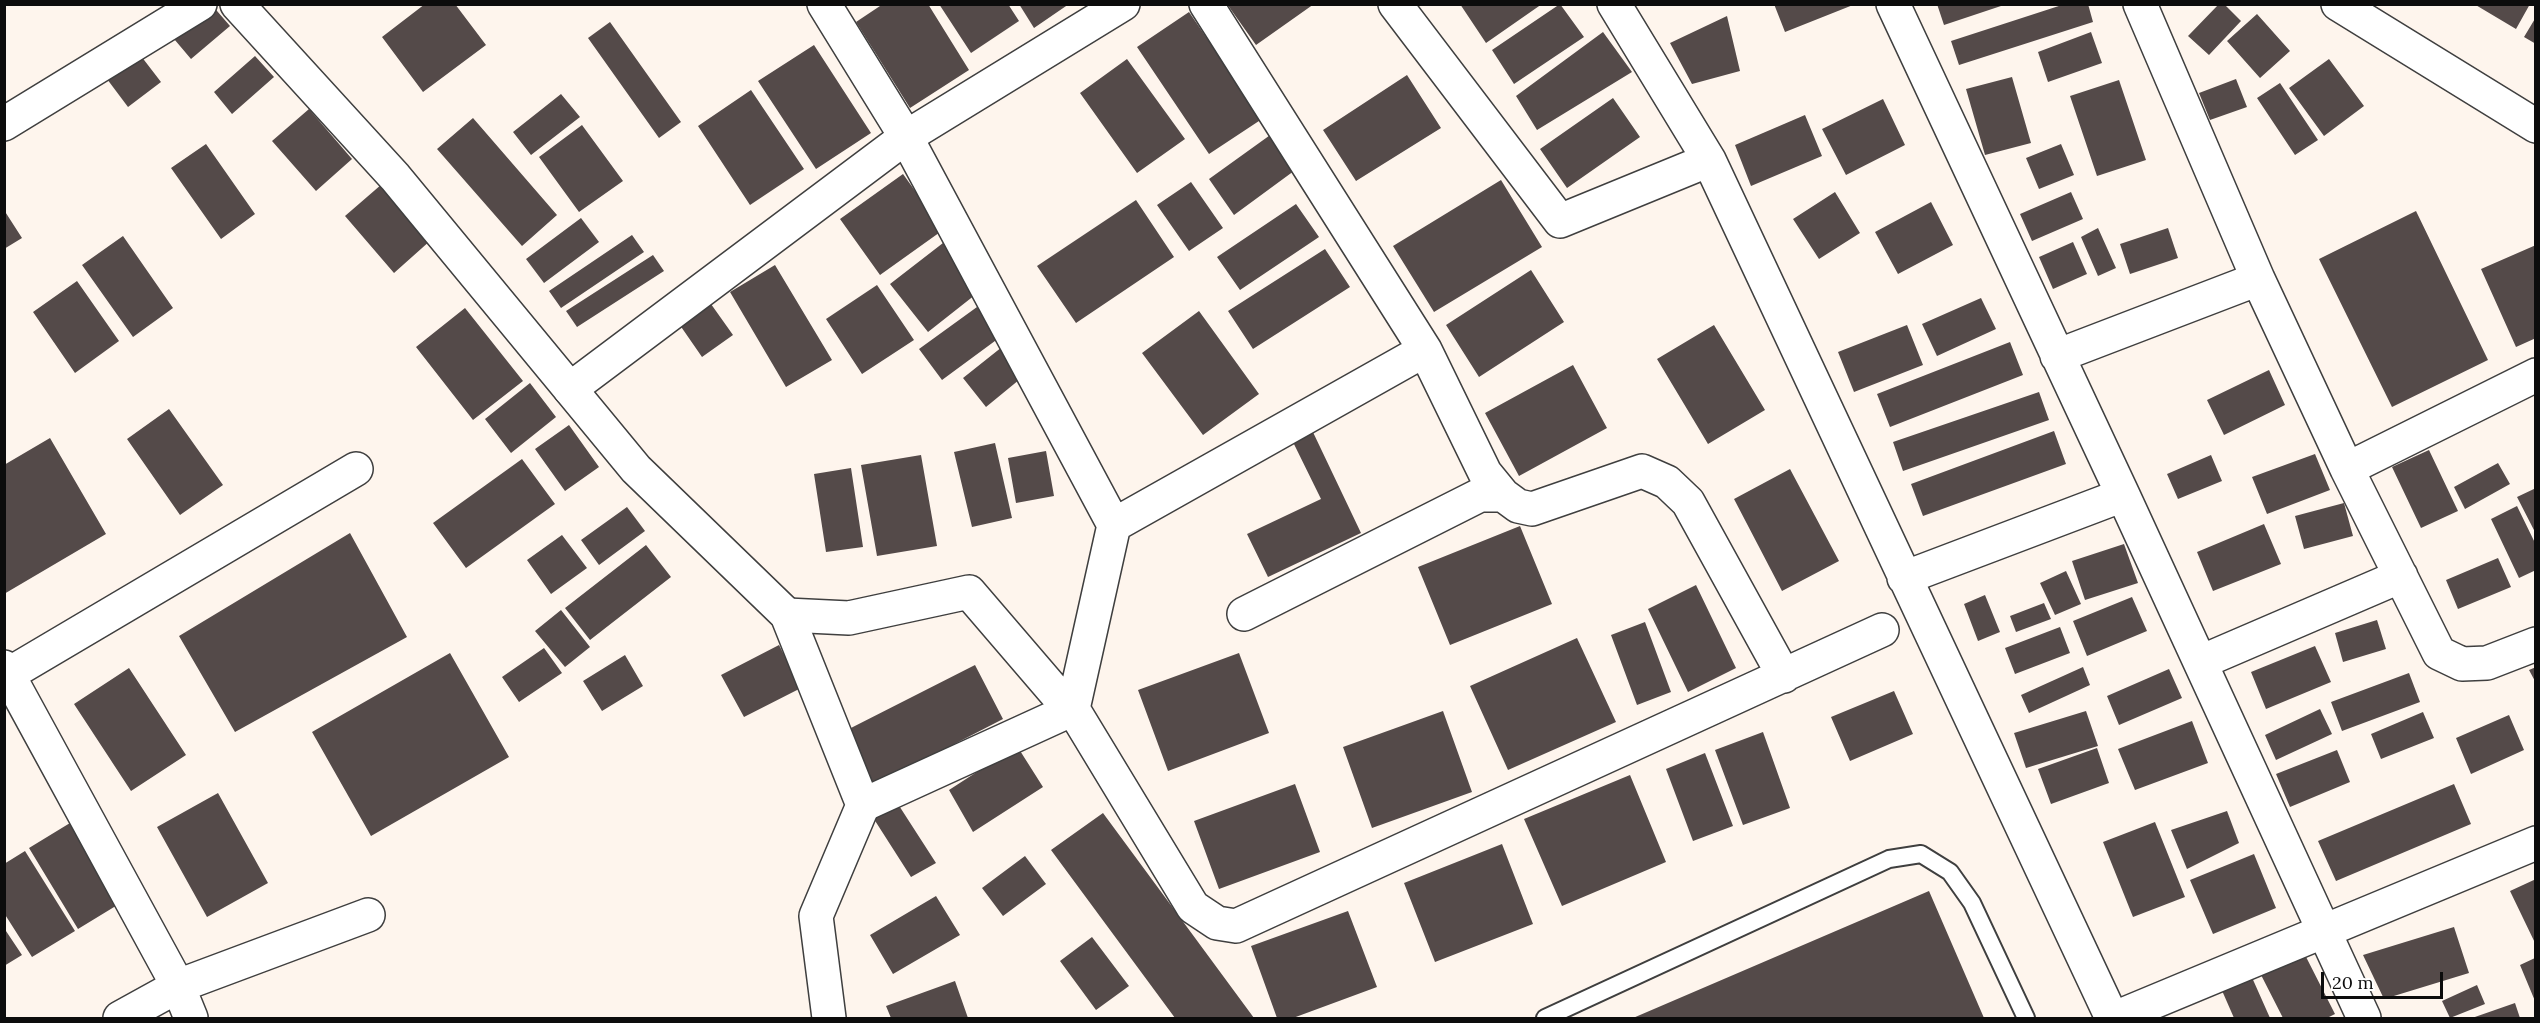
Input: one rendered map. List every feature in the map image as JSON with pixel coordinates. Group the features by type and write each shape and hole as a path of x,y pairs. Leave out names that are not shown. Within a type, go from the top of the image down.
{"street":[{"path":"4,124 200,4"},
{"path":"237,4 395,177 636,469 787,615 863,805"},
{"path":"824,4 906,137 1114,525 1073,709"},
{"path":"570,390 906,137 1123,4"},
{"path":"1206,4 1425,350 1485,473 1503,495 1518,506 1532,509 1642,471 1667,482 1688,502 1784,676"},
{"path":"1395,4 1560,222 1709,160"},
{"path":"1614,4 1709,160 2113,1018 2535,843"},
{"path":"1893,4 2364,1018"},
{"path":"2140,4 2258,279 2347,469 2439,653 2462,664 2487,663 2535,644"},
{"path":"2338,4 2535,126"},
{"path":"2057,356 2258,279"},
{"path":"1114,525 1425,350"},
{"path":"2347,469 2535,375"},
{"path":"191,1018 178,986 7,671 356,469"},
{"path":"1244,614 1480,495 1503,495"},
{"path":"1904,578 2123,495"},
{"path":"2200,662 2401,576"},
{"path":"787,615 849,618 969,592 1066,705 1073,709 1192,907 1217,923 1236,926 1882,630"},
{"path":"829,1018 816,916 863,805 1073,709"},
{"path":"120,1018 178,986 368,915"}],"lane":[{"path":"1545,1018 1889,859 1921,854 1950,872 1972,903 2026,1018"}],"building":[{"path":"211,4 230,26 191,59 169,33"},
{"path":"425,4 455,4 486,45 423,92 382,37"},
{"path":"883,4 928,4 969,70 910,108 856,22"},
{"path":"939,4 1008,4 1019,21 971,53"},
{"path":"1019,4 1069,4 1034,28"},
{"path":"1227,4 1314,4 1256,45"},
{"path":"1460,4 1542,4 1486,43"},
{"path":"1560,4 1584,37 1514,84 1492,50"},
{"path":"1774,4 1853,4 1853,5 1785,32"},
{"path":"1937,4 2004,4 2004,5 1944,25"},
{"path":"2065,4 2088,4 2093,22 1959,65 1951,41"},
{"path":"2219,4 2224,4 2241,21 2209,55 2188,36"},
{"path":"2474,4 2530,4 2516,29"},
{"path":"1189,12 1262,119 1209,154 1137,47"},
{"path":"2257,14 2290,51 2260,78 2227,41"},
{"path":"1727,16 1740,71 1692,84 1670,43"},
{"path":"2536,17 2536,44 2524,37"},
{"path":"610,22 681,122 659,138 588,38"},
{"path":"1603,32 1632,72 1537,130 1516,96"},
{"path":"2091,32 2102,63 2048,82 2038,52"},
{"path":"131,43 161,82 128,107 98,67"},
{"path":"814,45 871,133 816,169 758,81"},
{"path":"255,56 274,77 232,114 214,92"},
{"path":"1127,59 1185,139 1137,173 1080,93"},
{"path":"2329,59 2364,106 2324,136 2289,88"},
{"path":"1407,75 1441,128 1356,181 1323,130"},
{"path":"2012,77 2031,143 1985,155 1966,89"},
{"path":"2236,79 2247,107 2210,120 2199,93"},
{"path":"2119,80 2146,160 2097,176 2070,96"},
{"path":"2280,83 2318,140 2295,155 2257,98"},
{"path":"751,90 804,169 750,205 698,126"},
{"path":"561,94 580,117 531,155 513,132"},
{"path":"1613,98 1640,137 1567,188 1540,149"},
{"path":"1883,99 1905,145 1846,175 1822,129"},
{"path":"309,109 352,159 316,191 272,141"},
{"path":"1805,115 1822,156 1751,186 1735,145"},
{"path":"473,118 557,215 522,246 437,149"},
{"path":"582,125 623,181 579,212 539,157"},
{"path":"1273,133 1298,168 1234,215 1209,179"},
{"path":"206,144 255,214 221,239 171,168"},
{"path":"2061,144 2074,175 2039,189 2026,158"},
{"path":"903,174 943,230 880,275 840,219"},
{"path":"1501,180 1542,247 1434,312 1393,246"},
{"path":"1191,182 1223,228 1189,251 1157,205"},
{"path":"382,184 431,240 394,273 345,216"},
{"path":"1835,192 1860,233 1819,259 1793,219"},
{"path":"2071,192 2083,219 2032,241 2020,214"},
{"path":"1136,200 1174,257 1076,323 1037,266"},
{"path":"1931,202 1953,245 1898,274 1875,232"},
{"path":"1296,204 1319,237 1240,290 1217,257"},
{"path":"4,210 22,238 4,249"},
{"path":"2416,211 2488,360 2392,407 2319,259"},
{"path":"581,218 599,242 544,283 526,259"},
{"path":"2098,228 2116,268 2098,276 2081,237"},
{"path":"2168,228 2178,258 2130,274 2120,244"},
{"path":"632,235 644,252 561,308 549,291"},
{"path":"123,236 173,308 133,337 82,265"},
{"path":"2073,242 2087,274 2053,289 2039,257"},
{"path":"943,243 980,291 928,332 890,284"},
{"path":"2536,245 2536,338 2516,347 2481,269"},
{"path":"1325,249 1350,287 1253,349 1228,311"},
{"path":"653,255 664,271 577,327 566,311"},
{"path":"775,265 832,360 786,387 730,292"},
{"path":"1531,270 1564,322 1479,377 1446,325"},
{"path":"77,281 119,341 75,373 33,312"},
{"path":"877,285 914,340 862,374 826,319"},
{"path":"706,297 733,335 702,357 675,318"},
{"path":"1981,298 1996,329 1937,356 1922,324"},
{"path":"977,307 999,338 942,380 919,349"},
{"path":"465,308 523,381 473,420 416,347"},
{"path":"1199,311 1259,394 1203,435 1142,353"},
{"path":"1714,325 1765,410 1708,444 1657,359"},
{"path":"1907,325 1923,365 1854,392 1838,352"},
{"path":"2010,342 2023,375 1890,427 1877,394"},
{"path":"1002,347 1025,375 986,407 963,378"},
{"path":"1573,365 1607,428 1519,476 1485,413"},
{"path":"2269,370 2285,405 2224,435 2207,400"},
{"path":"530,383 556,417 511,453 485,419"},
{"path":"2039,392 2049,420 1903,471 1893,442"},
{"path":"169,409 223,485 180,515 127,439"},
{"path":"569,425 599,467 565,491 535,449"},
{"path":"1311,428 1361,533 1268,577 1247,534 1321,499 1291,438"},
{"path":"2054,431 2066,464 1923,516 1911,484"},
{"path":"50,438 106,534 4,594 4,465"},
{"path":"995,443 1012,518 972,527 954,452"},
{"path":"2429,450 2458,511 2421,528 2392,467"},
{"path":"1046,451 1054,496 1016,503 1008,458"},
{"path":"2315,454 2330,490 2267,514 2252,477"},
{"path":"921,455 937,546 877,556 861,465"},
{"path":"2211,455 2222,481 2178,499 2167,474"},
{"path":"522,459 555,504 466,568 433,523"},
{"path":"2498,463 2510,484 2465,509 2454,487"},
{"path":"851,468 863,547 826,552 814,474"},
{"path":"1790,469 1839,561 1782,591 1734,499"},
{"path":"2536,488 2536,534 2517,497"},
{"path":"2344,503 2353,536 2304,549 2295,516"},
{"path":"2517,506 2536,545 2536,570 2519,578 2491,519"},
{"path":"627,507 645,531 599,565 581,540"},
{"path":"2264,524 2281,564 2213,591 2197,552"},
{"path":"1520,526 1552,604 1450,645 1418,567"},
{"path":"350,533 407,637 235,732 179,636"},
{"path":"562,535 587,568 551,594 527,560"},
{"path":"2124,544 2138,583 2085,600 2072,561"},
{"path":"646,545 671,577 590,640 565,608"},
{"path":"2498,558 2511,587 2458,609 2446,580"},
{"path":"2066,571 2081,604 2055,615 2040,583"},
{"path":"1696,585 1736,668 1688,692 1648,609"},
{"path":"1985,595 2000,632 1978,641 1964,604"},
{"path":"2132,597 2147,631 2087,656 2073,621"},
{"path":"2044,603 2051,619 2016,632 2010,616"},
{"path":"561,610 590,647 565,667 535,631"},
{"path":"2377,620 2386,649 2343,662 2335,633"},
{"path":"1645,622 1671,692 1637,705 1611,635"},
{"path":"2060,627 2070,653 2015,674 2005,648"},
{"path":"1577,638 1616,722 1508,770 1470,686"},
{"path":"779,645 801,688 744,717 721,675"},
{"path":"2315,646 2331,682 2266,709 2251,672"},
{"path":"544,648 562,673 519,702 502,677"},
{"path":"450,653 509,757 371,836 312,732"},
{"path":"1239,653 1269,733 1168,771 1138,690"},
{"path":"625,655 643,686 602,711 583,681"},
{"path":"975,665 1003,719 873,786 845,731"},
{"path":"2083,667 2090,685 2029,713 2021,695"},
{"path":"2536,667 2536,683 2529,670"},
{"path":"129,668 186,755 131,791 74,704"},
{"path":"2169,669 2182,698 2119,725 2107,696"},
{"path":"2409,673 2420,702 2342,731 2331,702"},
{"path":"1894,691 1913,734 1850,761 1831,717"},
{"path":"2320,709 2332,734 2276,760 2265,735"},
{"path":"1443,711 1472,792 1372,828 1343,747"},
{"path":"2086,711 2098,746 2026,768 2014,733"},
{"path":"2423,712 2434,738 2381,759 2371,734"},
{"path":"2509,715 2524,750 2471,774 2456,738"},
{"path":"2192,721 2208,763 2135,790 2118,749"},
{"path":"1763,732 1790,808 1743,825 1715,750"},
{"path":"1017,746 1043,787 973,832 949,790"},
{"path":"2097,748 2109,783 2051,804 2038,769"},
{"path":"2337,750 2350,782 2290,807 2276,774"},
{"path":"1705,753 1733,826 1693,841 1666,769"},
{"path":"1630,775 1666,862 1562,906 1524,819"},
{"path":"1295,784 1320,852 1219,889 1194,821"},
{"path":"2454,784 2471,824 2336,881 2318,841"},
{"path":"218,793 268,883 207,917 157,827"},
{"path":"896,801 936,863 911,877 872,816"},
{"path":"2227,811 2239,843 2187,869 2171,830"},
{"path":"1103,813 1254,1018 1175,1018 1051,850"},
{"path":"2155,822 2185,897 2133,917 2103,842"},
{"path":"70,823 119,904 78,929 29,848"},
{"path":"1502,844 1533,924 1435,962 1404,883"},
{"path":"25,851 75,931 32,957 4,913 4,864"},
{"path":"2254,854 2276,908 2213,934 2190,880"},
{"path":"1025,856 1046,884 1003,916 982,888"},
{"path":"2536,879 2536,945 2510,891"},
{"path":"1929,891 1984,1018 1633,1018"},
{"path":"936,896 960,935 893,974 870,935"},
{"path":"1348,911 1377,987 1293,1018 1277,1018 1251,946"},
{"path":"2454,927 2469,973 2384,999 2363,955"},
{"path":"4,928 22,955 4,966"},
{"path":"1092,937 1129,986 1096,1010 1060,961"},
{"path":"2302,949 2335,1014 2327,1018 2283,1018 2259,971"},
{"path":"2535,958 2535,1001 2520,965"},
{"path":"2250,973 2270,1018 2234,1018 2220,986"},
{"path":"955,981 968,1018 891,1018 886,1006"},
{"path":"2477,985 2485,1004 2450,1018 2442,1001"},
{"path":"2515,1003 2520,1018 2472,1018"}]}
